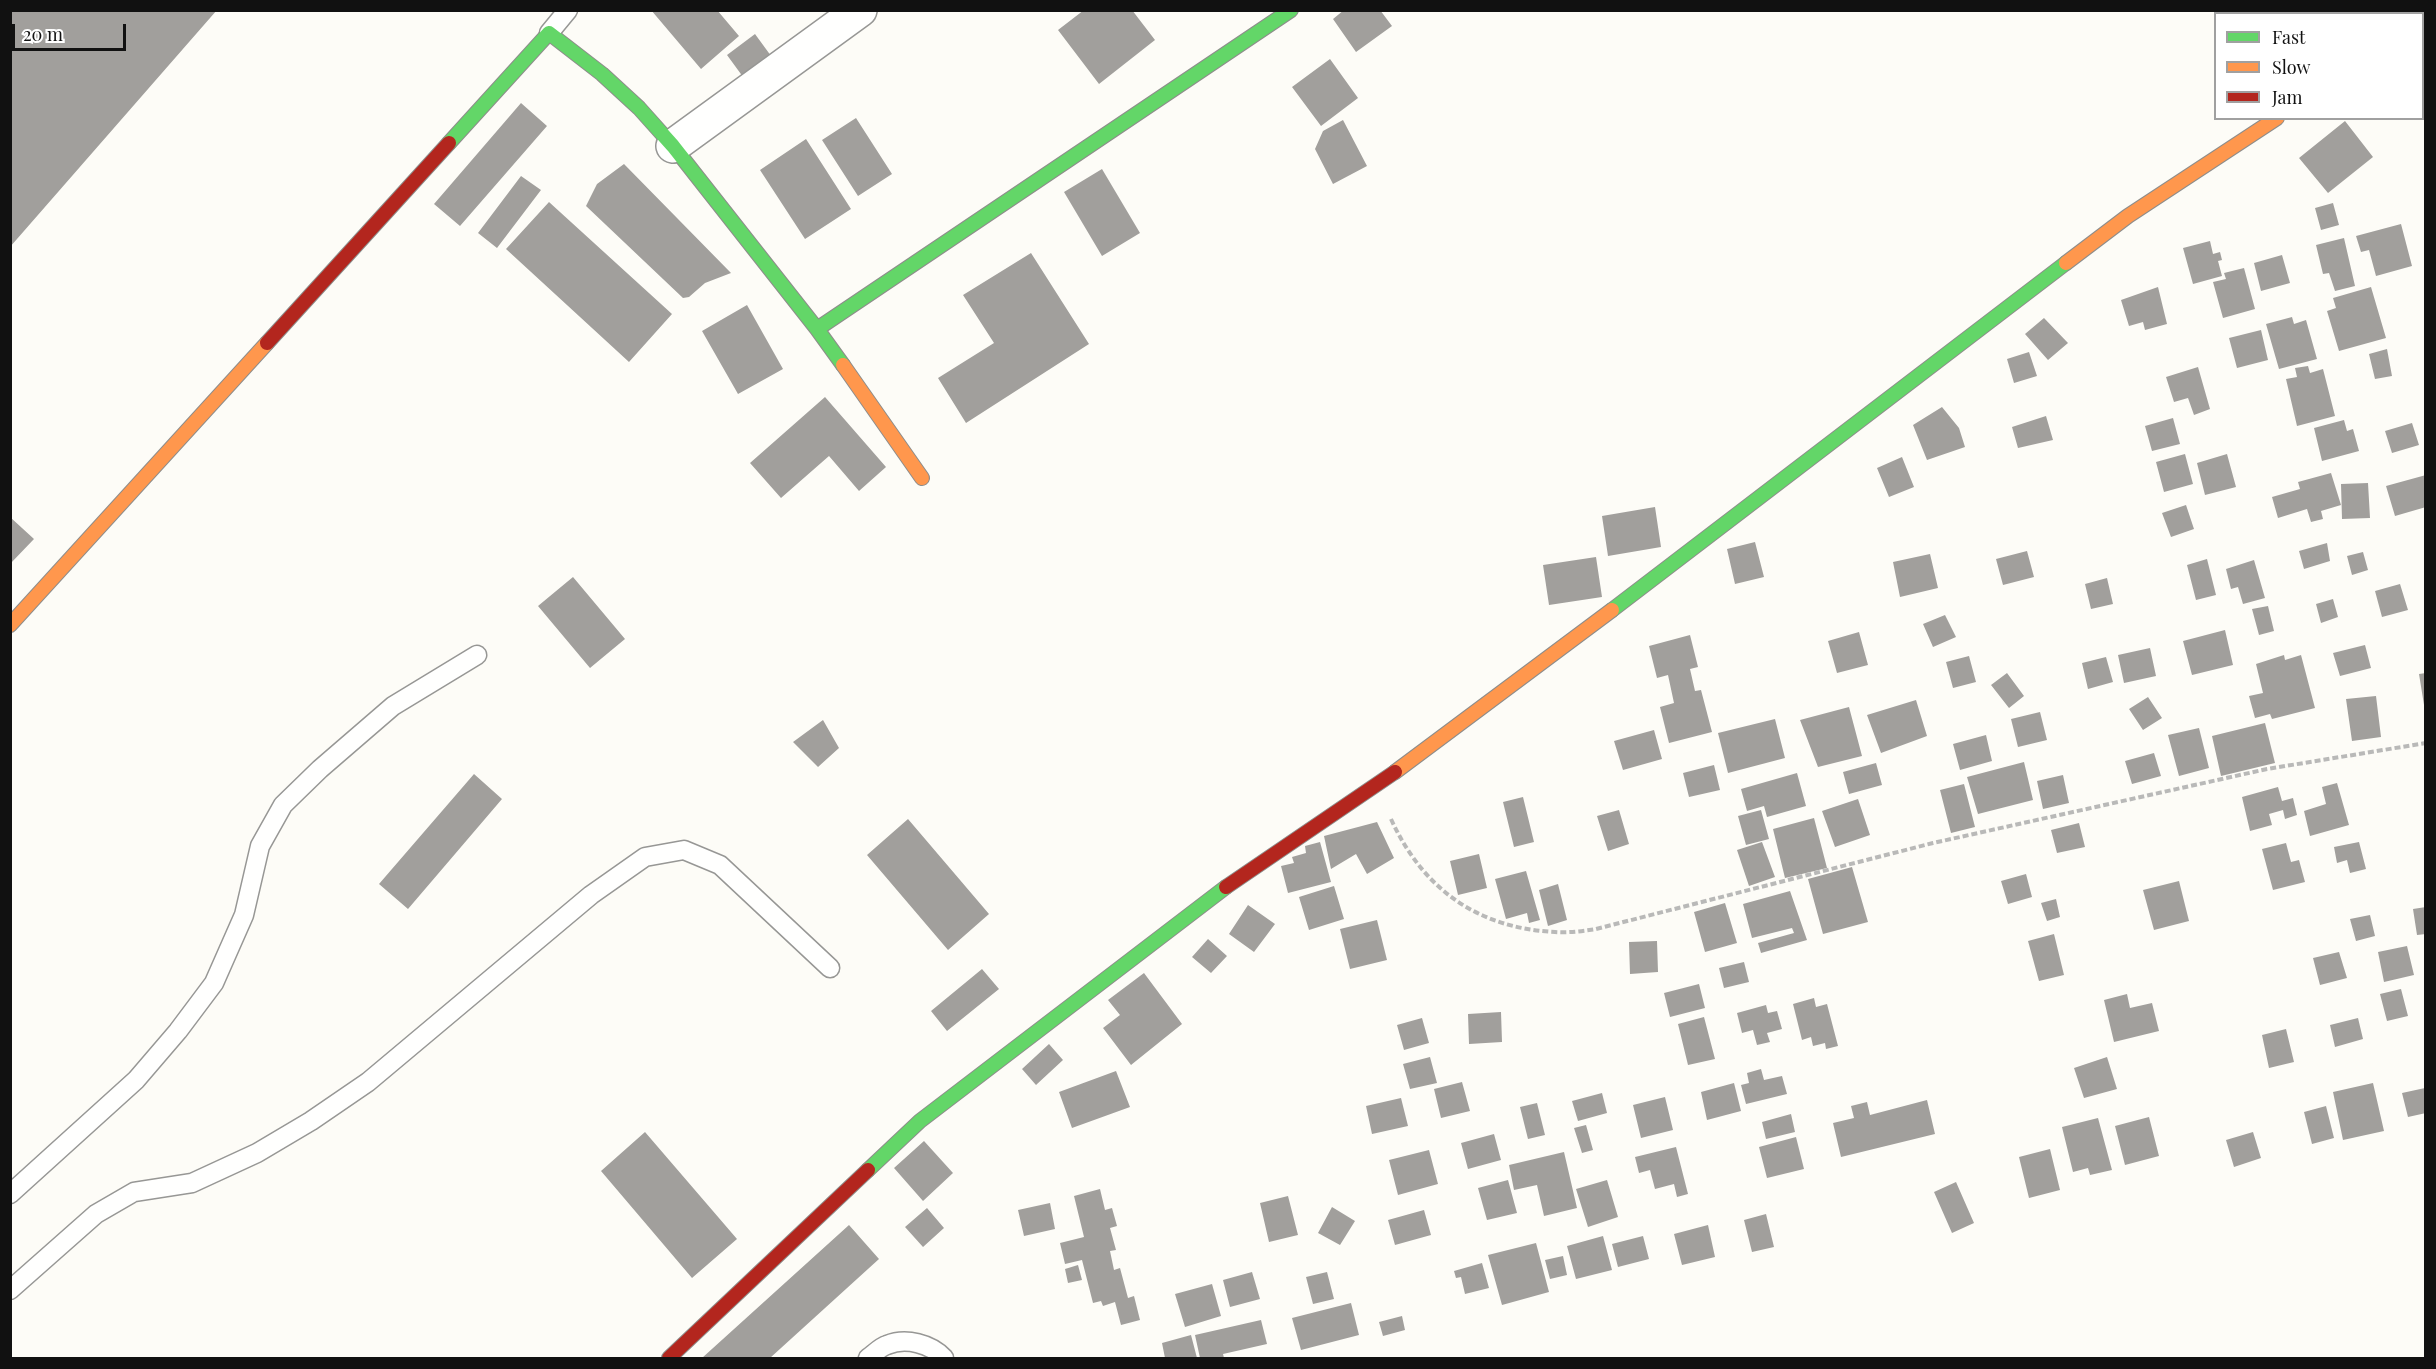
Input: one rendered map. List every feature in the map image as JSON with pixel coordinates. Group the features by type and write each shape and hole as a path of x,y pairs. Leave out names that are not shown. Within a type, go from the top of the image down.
{"street":[{"path":"673,146 860,10"},
{"path":"817,330 1291,10"},
{"path":"10,625 549,33 639,108 673,146 817,330 922,478"},
{"path":"669,1359 920,1120 1237,878 1377,785 1529,673 2128,216 2274,120"}],"lane":[{"path":"549,33 568,10"},
{"path":"10,1194 136,1080 178,1031 214,983 244,915 260,846 284,804 320,769 393,706 477,655"},
{"path":"10,1290 96,1214 134,1192 192,1183 256,1153 321,1114 368,1082 591,895 645,857 684,850 720,865 830,968"},
{"path":"868,1359 887,1345 906,1342 936,1350 944,1359"}],"path":[{"path":"1377,785 1411,856 1420,869 1451,897 1483,917 1497,922 1557,933 1596,929 1933,843 2267,769 2426,743"}],"building":[{"path":"10,10 217,10 10,247"},
{"path":"651,10 717,10 739,36 701,69"},
{"path":"1084,10 1132,10 1155,40 1099,84 1058,30"},
{"path":"1344,10 1380,10 1392,26 1356,52 1333,19"},
{"path":"755,34 774,60 746,81 727,55"},
{"path":"1330,59 1358,98 1321,126 1292,87"},
{"path":"521,103 547,126 460,226 434,204"},
{"path":"856,118 892,174 858,196 822,140"},
{"path":"1343,120 1367,166 1333,184 1315,149 1323,131"},
{"path":"2345,121 2373,157 2328,193 2299,158"},
{"path":"806,139 851,209 805,239 760,170"},
{"path":"624,164 731,273 705,283 689,297 683,298 586,206 597,184"},
{"path":"1102,169 1140,233 1102,256 1064,192"},
{"path":"521,176 541,190 497,248 478,233"},
{"path":"549,202 672,314 629,362 506,249"},
{"path":"2333,203 2339,225 2321,230 2315,208"},
{"path":"2401,224 2412,266 2376,276 2369,250 2361,252 2356,236"},
{"path":"2344,238 2355,286 2335,291 2329,273 2323,274 2316,245"},
{"path":"2210,241 2213,254 2220,252 2222,260 2218,261 2222,276 2193,284 2183,248"},
{"path":"1031,253 1089,344 966,423 938,378 994,343 963,295"},
{"path":"2282,255 2290,283 2261,291 2254,263"},
{"path":"2244,268 2255,309 2223,318 2213,282 2226,279 2224,273"},
{"path":"2158,287 2167,324 2145,330 2143,322 2129,326 2121,300"},
{"path":"2371,287 2386,338 2339,351 2327,311 2336,308 2333,298"},
{"path":"747,305 783,369 738,394 702,331"},
{"path":"2292,317 2294,324 2306,320 2317,359 2279,369 2266,324"},
{"path":"2044,318 2068,343 2048,360 2025,334"},
{"path":"2261,330 2268,360 2237,368 2229,338"},
{"path":"2387,349 2392,376 2375,379 2369,354"},
{"path":"2029,352 2037,376 2014,383 2007,359"},
{"path":"2308,366 2310,373 2323,369 2335,416 2297,426 2286,379 2297,377 2295,368"},
{"path":"2198,367 2210,409 2194,415 2188,398 2174,402 2166,377"},
{"path":"825,397 886,467 859,491 829,456 781,498 750,463"},
{"path":"1942,407 1959,428 1965,447 1927,460 1913,425"},
{"path":"2046,416 2053,440 2018,448 2012,427"},
{"path":"2173,418 2180,444 2152,451 2145,426"},
{"path":"2344,420 2347,431 2353,429 2359,451 2322,461 2314,428"},
{"path":"2412,423 2419,445 2392,453 2385,431"},
{"path":"2185,454 2193,484 2164,492 2156,462"},
{"path":"2227,454 2236,487 2205,495 2197,463"},
{"path":"1902,457 1914,487 1889,497 1877,468"},
{"path":"2331,473 2341,505 2321,511 2323,519 2311,522 2307,509 2278,518 2272,497 2300,489 2298,482"},
{"path":"2426,475 2426,507 2395,516 2386,486"},
{"path":"2368,483 2370,518 2342,519 2341,484"},
{"path":"2186,505 2194,529 2171,537 2162,513"},
{"path":"1655,507 1661,547 1608,556 1602,516"},
{"path":"10,517 34,539 10,564"},
{"path":"1755,542 1764,577 1735,584 1727,549"},
{"path":"2327,543 2330,561 2304,569 2299,551"},
{"path":"2027,551 2034,577 2003,585 1996,559"},
{"path":"2363,552 2368,570 2352,575 2347,556"},
{"path":"1930,554 1938,588 1900,597 1893,562"},
{"path":"1596,557 1602,597 1549,605 1543,565"},
{"path":"2207,559 2216,595 2196,600 2187,565"},
{"path":"2254,560 2265,598 2243,604 2238,587 2231,589 2226,569"},
{"path":"573,577 625,639 590,668 538,606"},
{"path":"2107,578 2113,604 2091,609 2085,584"},
{"path":"2400,584 2408,610 2382,617 2375,591"},
{"path":"2333,599 2338,617 2321,623 2316,604"},
{"path":"2268,606 2274,631 2259,635 2252,609"},
{"path":"1945,615 1956,637 1933,647 1923,624"},
{"path":"2225,630 2233,665 2192,675 2183,641"},
{"path":"1859,632 1868,665 1837,673 1828,641"},
{"path":"1690,635 1698,667 1690,669 1695,691 1701,690 1712,732 1669,743 1660,707 1674,703 1668,675 1657,678 1649,646"},
{"path":"2365,645 2371,668 2340,676 2333,653"},
{"path":"2150,648 2156,676 2124,683 2118,655"},
{"path":"2284,655 2285,660 2301,655 2315,708 2272,719 2270,714 2255,718 2249,696 2263,693 2256,664"},
{"path":"1969,656 1976,682 1953,688 1946,662"},
{"path":"2106,657 2113,682 2088,689 2082,663"},
{"path":"2007,673 2024,696 2009,708 1991,685"},
{"path":"2426,673 2426,705 2424,705 2419,674"},
{"path":"2376,696 2381,737 2352,741 2346,699"},
{"path":"2148,697 2162,718 2143,730 2129,709"},
{"path":"1916,700 1927,736 1881,753 1867,715"},
{"path":"1849,707 1862,756 1818,767 1800,720"},
{"path":"2040,712 2047,740 2018,747 2011,719"},
{"path":"1775,719 1785,758 1728,773 1718,733"},
{"path":"823,720 839,748 818,767 793,742"},
{"path":"2265,723 2275,763 2221,776 2212,736"},
{"path":"2199,728 2209,768 2179,776 2168,735"},
{"path":"1654,730 1662,759 1623,770 1614,741"},
{"path":"1986,735 1992,761 1960,770 1953,744"},
{"path":"2154,753 2161,776 2132,784 2125,761"},
{"path":"2024,762 2033,800 1978,814 1967,777"},
{"path":"1876,763 1882,785 1849,794 1843,772"},
{"path":"1714,765 1720,790 1689,797 1683,773"},
{"path":"1797,773 1806,806 1767,817 1764,806 1747,811 1741,789"},
{"path":"474,774 502,799 408,909 379,884"},
{"path":"2063,775 2069,803 2043,809 2037,781"},
{"path":"2337,783 2349,825 2310,836 2304,811 2326,804 2322,787"},
{"path":"1964,784 1975,827 1951,833 1940,790"},
{"path":"2278,787 2282,801 2293,798 2297,815 2285,819 2283,810 2269,814 2272,825 2250,831 2242,797"},
{"path":"1523,797 1534,842 1514,847 1503,802"},
{"path":"1858,799 1870,835 1835,847 1822,811"},
{"path":"1619,810 1629,844 1608,851 1597,816"},
{"path":"1761,810 1769,839 1746,845 1738,816"},
{"path":"1814,818 1827,868 1785,878 1773,829"},
{"path":"908,819 989,914 948,950 867,855"},
{"path":"1377,822 1394,858 1367,874 1356,854 1331,869 1324,836"},
{"path":"2079,823 2085,847 2057,853 2051,830"},
{"path":"1320,842 1331,882 1288,893 1281,866 1294,863 1292,857 1306,853 1305,846"},
{"path":"1762,842 1775,877 1749,886 1737,850"},
{"path":"2359,842 2366,869 2350,873 2347,860 2337,863 2334,847"},
{"path":"2286,843 2291,862 2299,860 2305,882 2273,890 2262,849"},
{"path":"1479,854 1487,888 1458,895 1450,861"},
{"path":"1852,867 1868,922 1823,934 1808,879"},
{"path":"1526,871 1540,920 1529,923 1527,913 1506,919 1495,879"},
{"path":"2026,874 2032,897 2008,904 2001,881"},
{"path":"2179,881 2189,921 2154,930 2143,890"},
{"path":"1558,884 1567,920 1548,926 1539,890"},
{"path":"1334,886 1344,919 1309,930 1299,897"},
{"path":"1790,891 1807,940 1761,953 1758,943 1794,933 1792,928 1752,938 1743,904"},
{"path":"2056,899 2060,917 2047,921 2041,903"},
{"path":"1725,903 1737,943 1705,952 1694,912"},
{"path":"1248,905 1275,924 1254,952 1229,934"},
{"path":"2426,907 2426,934 2417,935 2413,909"},
{"path":"2370,915 2375,936 2356,941 2350,919"},
{"path":"1377,920 1387,960 1350,969 1340,929"},
{"path":"2054,934 2064,975 2039,981 2028,941"},
{"path":"1208,939 1227,956 1211,973 1192,957"},
{"path":"1657,941 1658,972 1630,974 1629,942"},
{"path":"2407,946 2414,975 2384,982 2378,952"},
{"path":"2339,952 2347,978 2320,985 2313,958"},
{"path":"1744,962 1749,982 1724,988 1719,968"},
{"path":"982,969 999,989 947,1031 931,1011"},
{"path":"1144,973 1182,1024 1131,1065 1103,1028 1120,1015 1108,1000"},
{"path":"1699,984 1705,1008 1670,1017 1664,993"},
{"path":"2401,989 2408,1016 2387,1021 2380,994"},
{"path":"2127,994 2130,1008 2152,1003 2159,1031 2114,1042 2104,1000"},
{"path":"1814,998 1816,1007 1827,1004 1838,1046 1826,1049 1825,1043 1813,1046 1811,1037 1802,1040 1793,1004"},
{"path":"1766,1005 1768,1013 1777,1011 1782,1029 1767,1033 1770,1042 1757,1045 1753,1030 1742,1033 1737,1013"},
{"path":"1501,1012 1502,1042 1469,1044 1468,1014"},
{"path":"1704,1017 1715,1059 1688,1065 1678,1024"},
{"path":"1422,1018 1429,1043 1404,1050 1397,1025"},
{"path":"2358,1018 2363,1039 2335,1047 2330,1025"},
{"path":"2286,1029 2294,1062 2269,1068 2262,1035"},
{"path":"1049,1044 1063,1060 1036,1085 1022,1069"},
{"path":"1430,1057 1437,1083 1410,1089 1403,1064"},
{"path":"2107,1057 2117,1089 2084,1098 2074,1068"},
{"path":"1761,1069 1764,1080 1782,1076 1787,1094 1746,1104 1741,1085 1749,1083 1747,1073"},
{"path":"1116,1071 1130,1107 1072,1128 1059,1092"},
{"path":"1462,1082 1470,1111 1441,1118 1434,1089"},
{"path":"1734,1083 1741,1111 1707,1120 1701,1092"},
{"path":"2373,1083 2384,1131 2343,1140 2333,1092"},
{"path":"2425,1088 2426,1113 2408,1117 2402,1093"},
{"path":"1602,1093 1607,1113 1578,1121 1572,1101"},
{"path":"1665,1097 1673,1130 1641,1138 1633,1105"},
{"path":"1401,1098 1408,1126 1372,1134 1366,1106"},
{"path":"1927,1100 1935,1134 1841,1157 1833,1123 1854,1118 1851,1106 1867,1102 1870,1115"},
{"path":"1537,1103 1545,1135 1528,1139 1520,1107"},
{"path":"2326,1106 2334,1138 2312,1144 2304,1112"},
{"path":"1791,1114 1795,1132 1766,1139 1762,1122"},
{"path":"2149,1117 2159,1156 2125,1165 2115,1126"},
{"path":"2098,1118 2112,1170 2090,1175 2088,1168 2073,1172 2062,1127"},
{"path":"1586,1125 1593,1150 1582,1153 1574,1128"},
{"path":"645,1132 737,1239 692,1278 601,1171"},
{"path":"2253,1132 2261,1158 2234,1167 2226,1140"},
{"path":"1494,1134 1501,1160 1468,1169 1461,1143"},
{"path":"1796,1137 1804,1169 1767,1178 1759,1147"},
{"path":"924,1141 953,1173 923,1201 894,1168"},
{"path":"1676,1147 1688,1194 1677,1197 1674,1184 1655,1189 1650,1170 1639,1173 1635,1157"},
{"path":"2050,1149 2060,1190 2029,1198 2019,1157"},
{"path":"1429,1150 1438,1184 1398,1195 1389,1160"},
{"path":"1564,1152 1577,1208 1544,1216 1537,1185 1514,1190 1509,1165"},
{"path":"1508,1180 1517,1213 1487,1220 1478,1188"},
{"path":"1607,1180 1618,1217 1588,1227 1576,1189"},
{"path":"1956,1182 1974,1223 1952,1233 1934,1192"},
{"path":"1100,1189 1105,1210 1112,1208 1117,1226 1110,1228 1116,1250 1110,1251 1114,1270 1120,1268 1128,1298 1134,1296 1140,1320 1121,1325 1115,1302 1103,1306 1101,1301 1093,1303 1082,1260 1065,1264 1060,1243 1084,1237 1074,1196"},
{"path":"1288,1196 1298,1235 1269,1242 1260,1203"},
{"path":"1050,1203 1055,1229 1024,1236 1018,1210"},
{"path":"1332,1207 1355,1221 1340,1245 1318,1233"},
{"path":"927,1208 944,1228 923,1247 905,1227"},
{"path":"1424,1210 1431,1235 1395,1245 1388,1220"},
{"path":"1766,1214 1774,1247 1752,1252 1744,1220"},
{"path":"849,1225 879,1259 770,1358 702,1358"},
{"path":"1708,1225 1715,1257 1682,1265 1674,1234"},
{"path":"1603,1236 1612,1270 1576,1279 1567,1246"},
{"path":"1643,1236 1649,1259 1618,1267 1612,1244"},
{"path":"1536,1243 1549,1292 1502,1305 1488,1255"},
{"path":"1563,1256 1567,1275 1550,1279 1545,1260"},
{"path":"1482,1263 1489,1288 1465,1294 1461,1277 1456,1278 1454,1271"},
{"path":"1078,1265 1082,1280 1068,1283 1065,1269"},
{"path":"1252,1272 1260,1299 1230,1307 1223,1280"},
{"path":"1327,1272 1334,1299 1313,1304 1306,1277"},
{"path":"1212,1284 1221,1316 1185,1327 1175,1294"},
{"path":"1351,1303 1359,1335 1301,1350 1292,1318"},
{"path":"1402,1316 1405,1330 1383,1336 1379,1322"},
{"path":"1261,1320 1267,1344 1223,1354 1224,1358 1200,1358 1195,1335"},
{"path":"1191,1335 1197,1358 1165,1358 1162,1343"}],"traffic: fast":[{"path":"817,329 1291,10"},
{"path":"449,143 549,33 602,74 639,108 673,146 843,365"},
{"path":"1612,610 2066,263"},
{"path":"868,1170 920,1121 1226,887"}],"traffic: slow":[{"path":"2066,263 2128,216 2274,120"},
{"path":"10,625 267,343"},
{"path":"843,365 922,478"},
{"path":"1395,772 1612,610"}],"traffic: jam":[{"path":"267,343 449,143"},
{"path":"1226,887 1395,772"},
{"path":"669,1358 868,1170"}]}
